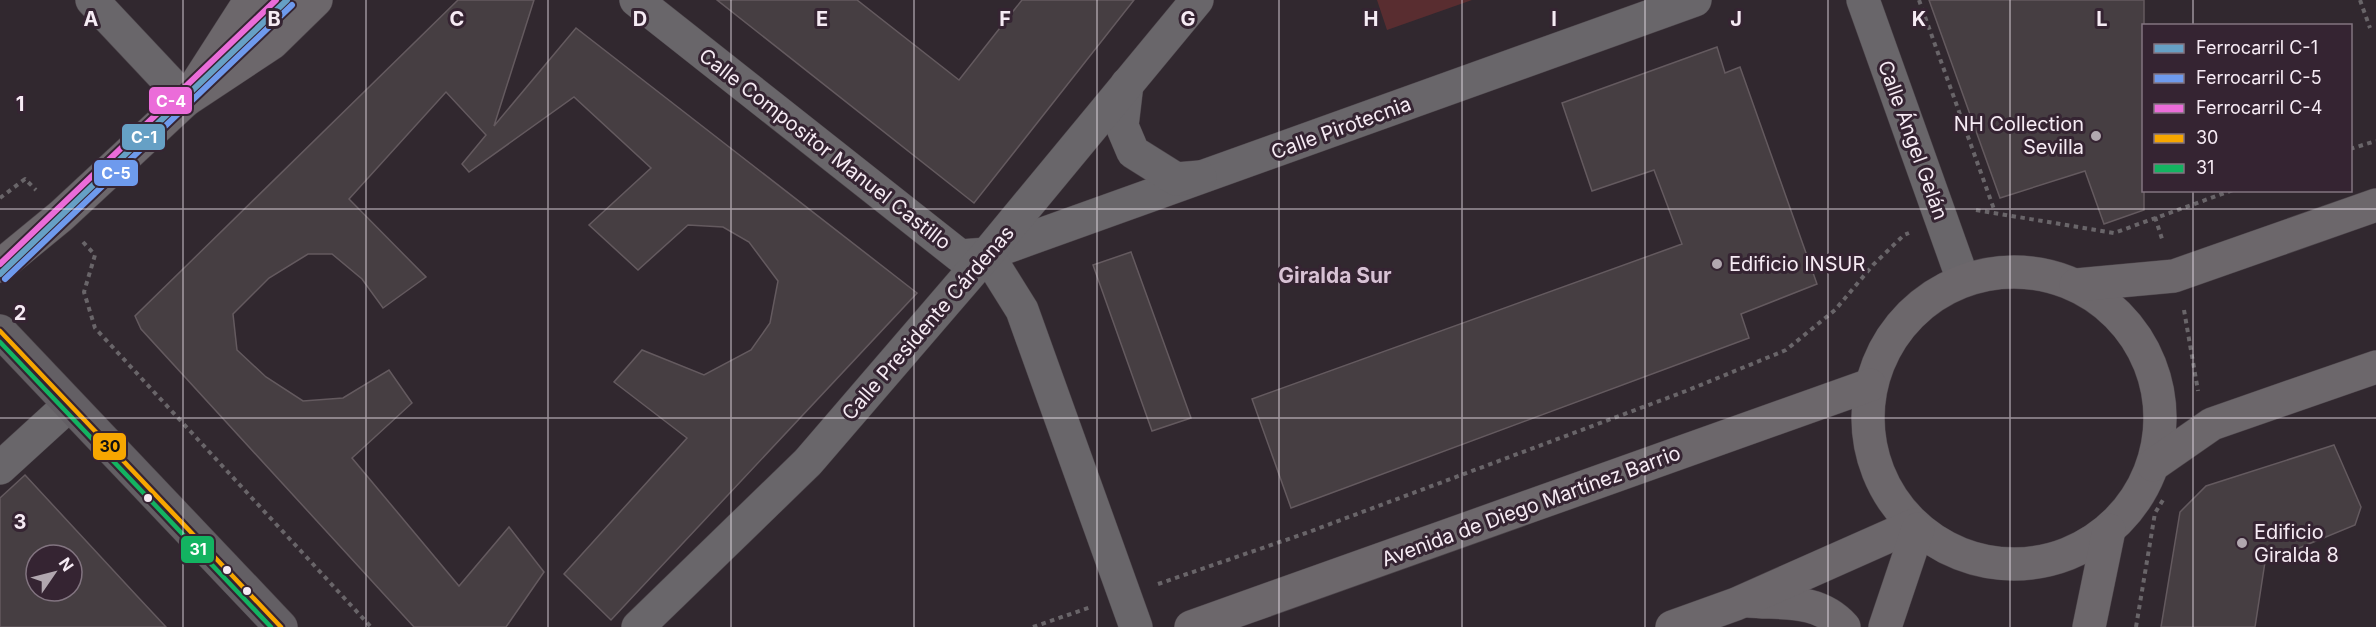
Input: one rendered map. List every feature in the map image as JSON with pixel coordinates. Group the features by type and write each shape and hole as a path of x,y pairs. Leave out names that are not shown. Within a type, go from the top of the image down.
{"main road":[{"path":"186,100 244,10 254,0"},
{"path":"0,266 67,211 186,100 272,43 316,0"},
{"path":"2076,285 2174,276 2376,205"},
{"path":"2000,271 2039,273 2076,285 2102,301 2124,322 2142,347 2154,374 2160,404 2159,435 2153,465 2136,500 2109,530 2085,547 2057,559 1999,564 1970,558 1942,546 1916,527 1891,499 1874,463 1867,424 1870,385 1882,351 1903,320 1930,296 1963,280 2000,271"},
{"path":"2153,465 2212,424 2376,367"},
{"name":"Avenida de Diego Martínez Barrio","path":"1191,627 1870,385"},
{"path":"1672,627 1743,601 1916,527"},
{"path":"1885,627 1916,527"},
{"path":"2089,627 2109,530"},
{"path":"1743,601 1801,603 1832,614 1844,627"}],"street":[{"path":"92,0 186,100"},
{"name":"Calle Compositor Manuel Castillo","path":"636,0 960,256 987,254"},
{"name":"Calle Presidente Cárdenas","path":"638,627 808,462 987,254 1197,0"},
{"name":"Calle Pirotecnia","path":"987,254 1695,0"},
{"name":"Calle Ángel Gelán","path":"1863,0 1963,280"},
{"path":"1127,84 1122,126 1133,152 1176,179 1204,177"},
{"path":"987,254 1022,310 1136,627"},
{"path":"0,331 281,627"},
{"path":"0,468 69,405"}],"path":[{"path":"1920,0 1995,212"},
{"path":"2360,0 2370,28"},
{"path":"2352,148 2376,141"},
{"path":"0,198 25,179"},
{"path":"1974,210 2114,233 2227,192"},
{"path":"1157,584 1306,533 1686,391 1786,350 1835,310 1873,265 1904,234"},
{"path":"95,255 84,292 96,328 371,627"},
{"path":"1033,627 1102,603"}],"shaded area":[{"path":"1377,0 1472,0 1387,30"}],"building":[{"path":"458,0 534,0 494,126 576,28 917,293 611,620 564,574 687,438 614,382 642,350 704,375 751,350 770,323 778,281 749,242 723,227 688,225 638,270 589,225 651,168 574,97 469,172 462,164 486,135 446,92 349,199 426,277 383,308 362,279 332,254 308,254 269,278 233,314 237,350 266,377 303,401 343,398 389,370 412,403 352,458 459,586 509,527 544,572 506,627 414,627 141,329 135,316"},
{"path":"717,0 857,0 959,80 1022,0 1134,0 974,203"},
{"path":"1929,0 2144,0 2142,192 2144,192 2144,210 2104,224 2085,171 2000,198"},
{"name":"Edificio INSUR","path":"1717,47 1725,73 1740,67 1817,284 1741,314 1749,338 1291,508 1252,399 1682,244 1654,170 1592,191 1562,103"},
{"path":"1131,252 1191,418 1152,431 1093,265"},
{"name":"Edificio Giralda 8","path":"2334,445 2361,507 2355,525 2265,562 2255,627 2161,627 2180,512 2206,486"},
{"path":"25,475 166,627 0,627 0,498"}],"rail line":[{"name":"C-4","path":"0,264 276,0"},
{"name":"C-1","path":"0,274 287,0"},
{"name":"C-5","path":"5,279 292,5"}],"transit line":[{"name":"30","path":"0,331 281,627"},
{"name":"31","path":"0,342 271,627"}],"place":[{"name":"NH Collection Sevilla","path":"2096,136"},
{"name":"Edificio INSUR","path":"1717,264"},
{"name":"Edificio Giralda 8","path":"2242,543"}],"district":[{"name":"Giralda Sur","path":"1335,276"}]}
